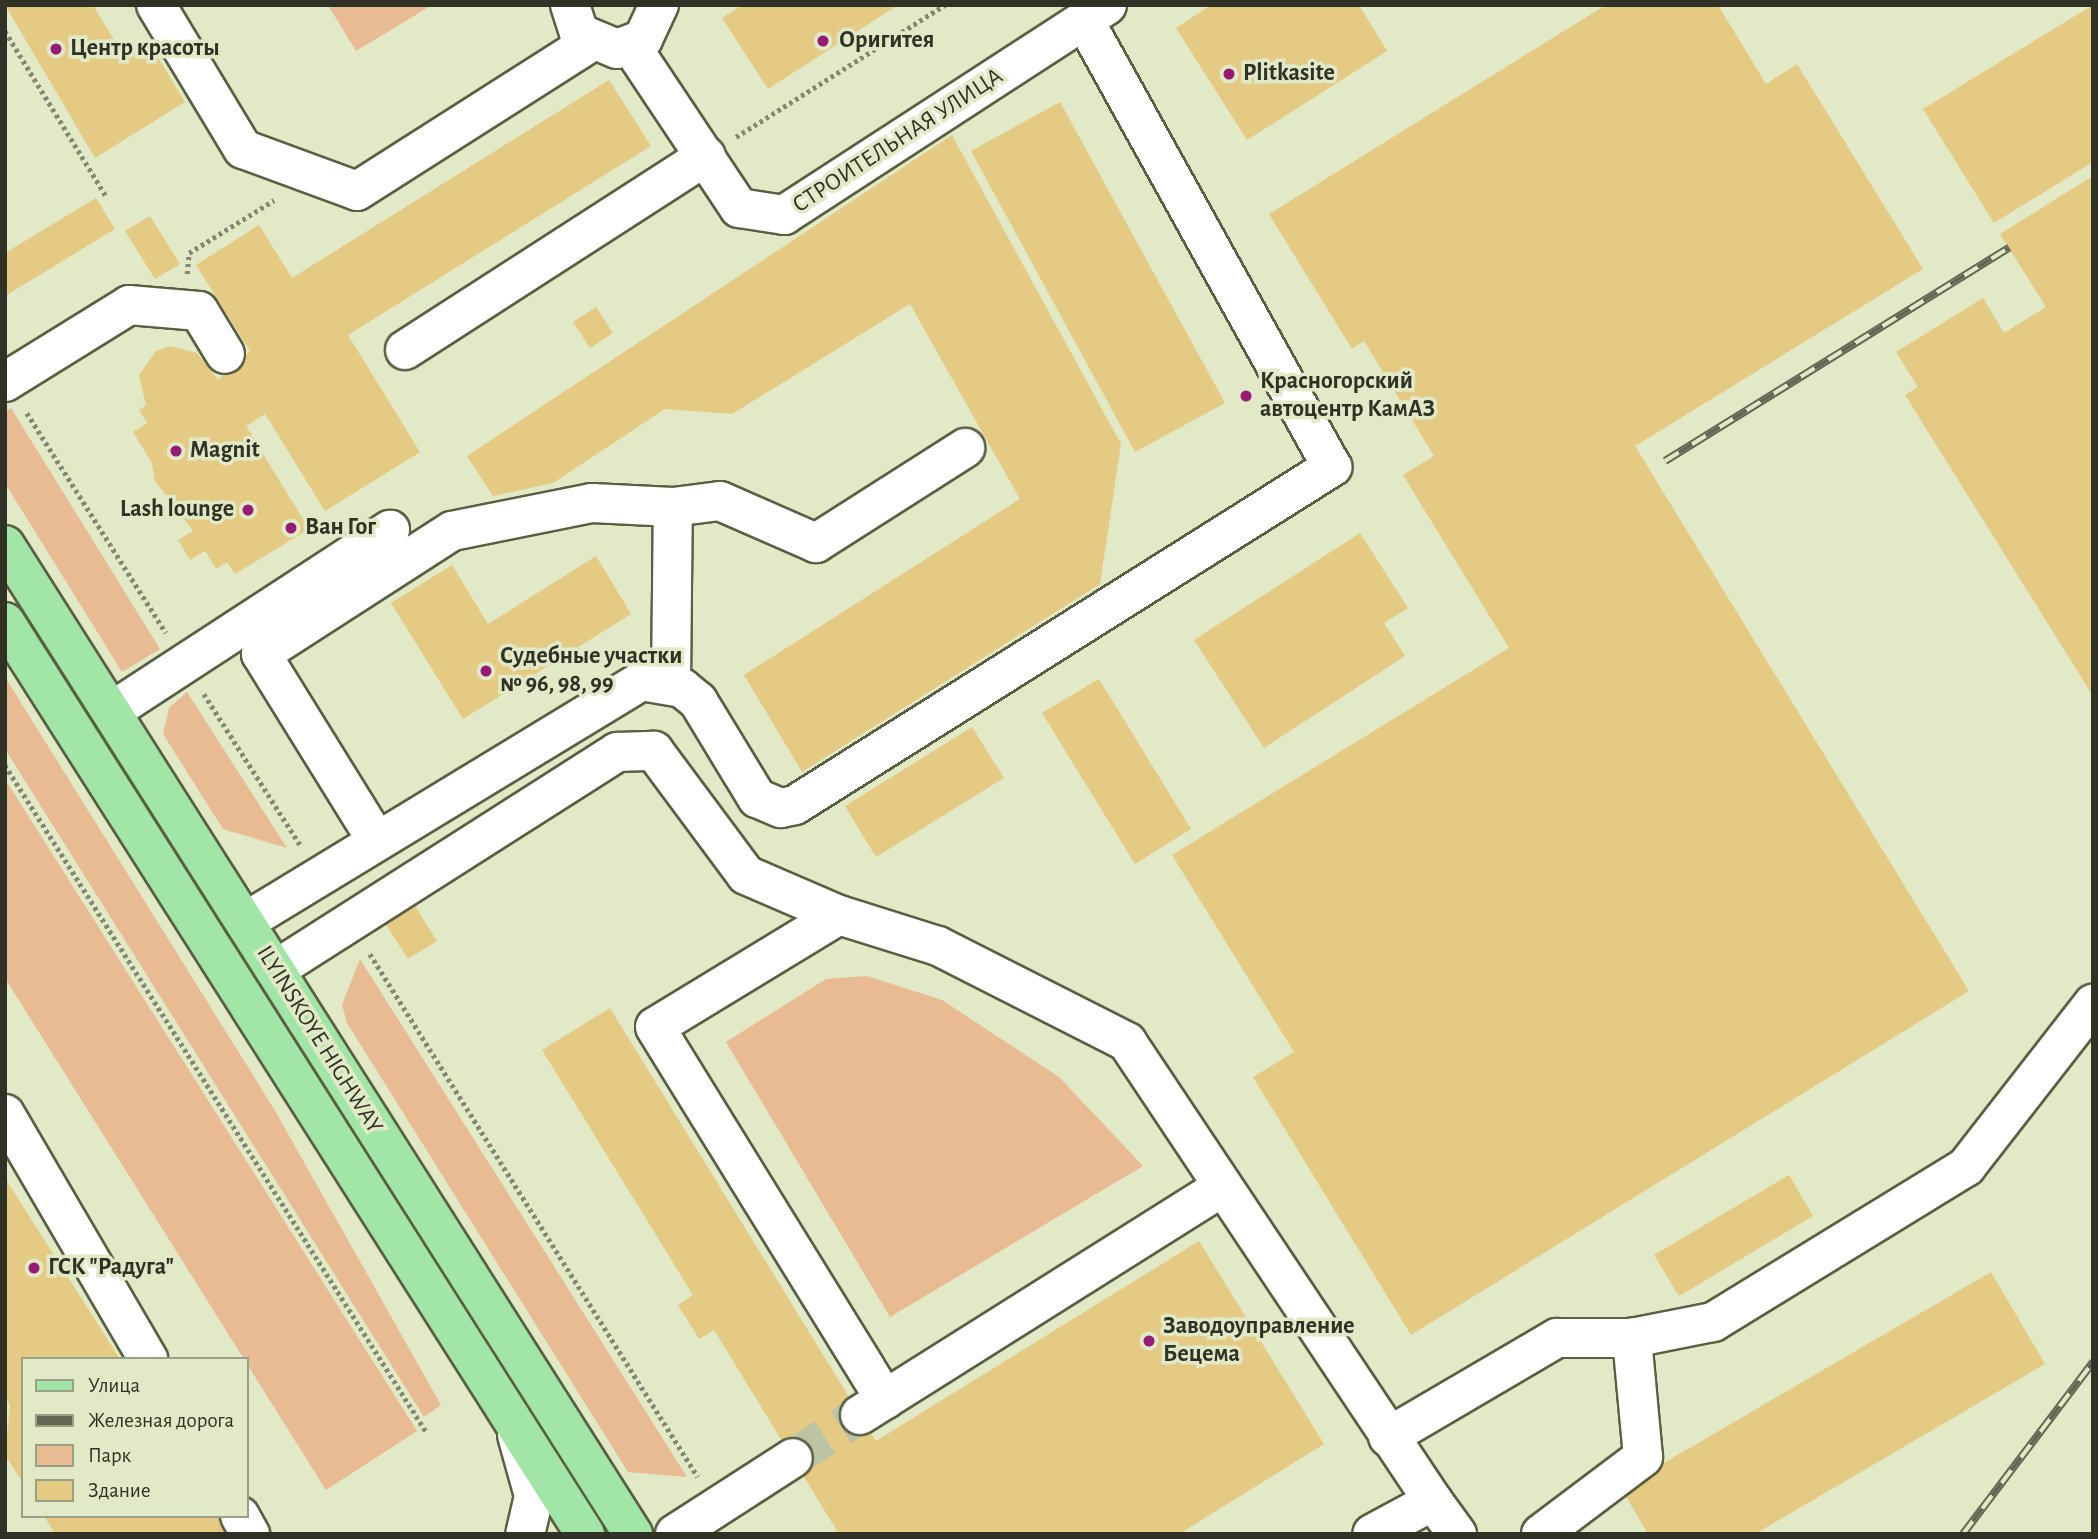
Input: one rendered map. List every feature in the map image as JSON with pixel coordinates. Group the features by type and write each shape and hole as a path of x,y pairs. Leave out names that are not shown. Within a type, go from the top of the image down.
{"main road":[{"name":"ILYINSKOYE HIGHWAY","path":"5,545 634,1534"},
{"name":"ILYINSKOYE HIGHWAY","path":"5,622 585,1534"}],"street":[{"path":"156,5 243,149 357,191 590,42"},
{"path":"570,5 579,33 590,42 631,47 653,29 659,5"},
{"path":"245,922 626,685 671,684 698,701 757,798 781,808 795,805 1332,467 1096,13"},
{"name":"СТРОИТЕЛЬНАЯ УЛИЦА","path":"631,47 739,208 784,215 1096,13"},
{"path":"405,350 706,156"},
{"path":"5,382 129,305 199,311 225,354"},
{"path":"377,841 261,654 452,531 592,503 673,507 720,501 816,543 965,448"},
{"path":"671,684 673,507"},
{"path":"112,711 390,530"},
{"path":"275,970 627,747 663,757 729,859 746,875 839,915 938,946 1127,1042 1388,1437 1457,1534"},
{"path":"839,915 655,1027 872,1408 1222,1187"},
{"path":"1388,1437 1557,1338 1632,1338 1713,1322 1966,1167 2093,1004"},
{"path":"5,1114 147,1357"},
{"path":"1541,1534 1643,1457 1632,1338"},
{"path":"509,1413 534,1496 525,1534"},
{"path":"675,1534 793,1458"},
{"path":"1372,1534 1433,1501"},
{"path":"241,1518 250,1534"}],"path":[{"path":"706,156 945,5"},
{"path":"5,30 106,196"},
{"path":"184,310 189,253 287,192 296,168"},
{"path":"5,765 427,1433"}],"green space":[{"path":"328,5 432,5 356,51"},
{"path":"11,408 160,649 122,672 5,483 5,412"},
{"path":"5,677 274,1109 441,1405 424,1417 5,749"},
{"path":"187,692 287,848 223,829 163,734 169,708"},
{"path":"5,779 417,1431 326,1490 248,1366 248,1357 243,1357 5,978"},
{"path":"360,959 687,1477 628,1472 347,1023 342,1005"},
{"path":"867,976 942,1000 1059,1077 1143,1166 890,1317 726,1042 826,979"}],"building":[{"path":"5,5 93,5 124,56 148,41 185,102 95,158"},
{"path":"742,5 898,5 768,89 722,18"},
{"path":"1211,5 1359,5 1387,51 1247,140 1176,28"},
{"path":"1606,5 1718,5 1766,84 1797,64 1923,269 1635,446 1969,991 1411,1335 1253,1077 1294,1052 1172,855 1509,648 1403,475 1434,456 1364,341 1352,349 1269,214"},
{"path":"2093,5 2093,162 1994,223 1923,109"},
{"path":"609,80 651,146 348,335 420,452 325,511 265,414 246,426 309,529 235,574 227,562 216,569 205,551 190,560 178,540 193,531 155,481 152,463 133,432 147,423 139,410 146,405 139,375 156,351 170,346 197,353 218,380 250,351 196,265 259,225 292,278"},
{"path":"1060,102 1225,403 1135,452 971,151"},
{"path":"952,135 1121,444 1100,584 802,772 744,675 1020,499 910,304 732,414 665,409 553,483 493,496 467,456"},
{"path":"2093,176 2093,696 1905,395 1918,387 1896,352 1983,298 2004,333 2046,307 2000,234"},
{"path":"96,198 115,229 5,296 5,253"},
{"path":"150,216 180,264 155,279 125,231"},
{"path":"596,307 613,333 590,348 573,322"},
{"path":"1360,533 1408,608 1384,623 1405,656 1264,748 1194,640"},
{"name":"Судебные участки № 96, 98, 99","path":"596,556 631,614 463,719 391,603 452,565 488,624"},
{"path":"1099,679 1191,829 1135,864 1042,713"},
{"path":"972,727 1004,778 876,857 845,806"},
{"path":"413,903 437,941 408,959 384,922"},
{"name":"Заводоуправление Бецема","path":"610,1008 876,1441 1199,1241 1324,1444 1179,1534 839,1534 714,1330 699,1339 678,1305 693,1295 542,1050"},
{"path":"1789,1175 1813,1216 1679,1296 1654,1255"},
{"name":"ГСК \"Радуга\"","path":"5,1178 119,1357 21,1357 21,1480 5,1455 10,1405 5,1397"},
{"path":"1991,1272 2045,1364 1755,1534 1648,1534 1621,1488"},
{"path":"45,1518 221,1518 231,1534 55,1534"}],"tunnel":[{"path":"793,1458 860,1415"}],"railway":[{"path":"1665,461 2009,248"},
{"path":"1963,1534 2093,1362"}],"place":[{"name":"Оригитея","path":"823,41"},
{"name":"Центр красоты","path":"56,49"},
{"name":"Plitkasite","path":"1229,74"},
{"name":"Красногорский автоцентр КамАЗ","path":"1246,396"},
{"name":"Magnit","path":"176,451"},
{"name":"Lash lounge","path":"248,510"},
{"name":"Ван Гог","path":"291,528"},
{"name":"Судебные участки № 96, 98, 99","path":"486,671"},
{"name":"ГСК \"Радуга\"","path":"34,1268"},
{"name":"Заводоуправление Бецема","path":"1149,1341"}]}
